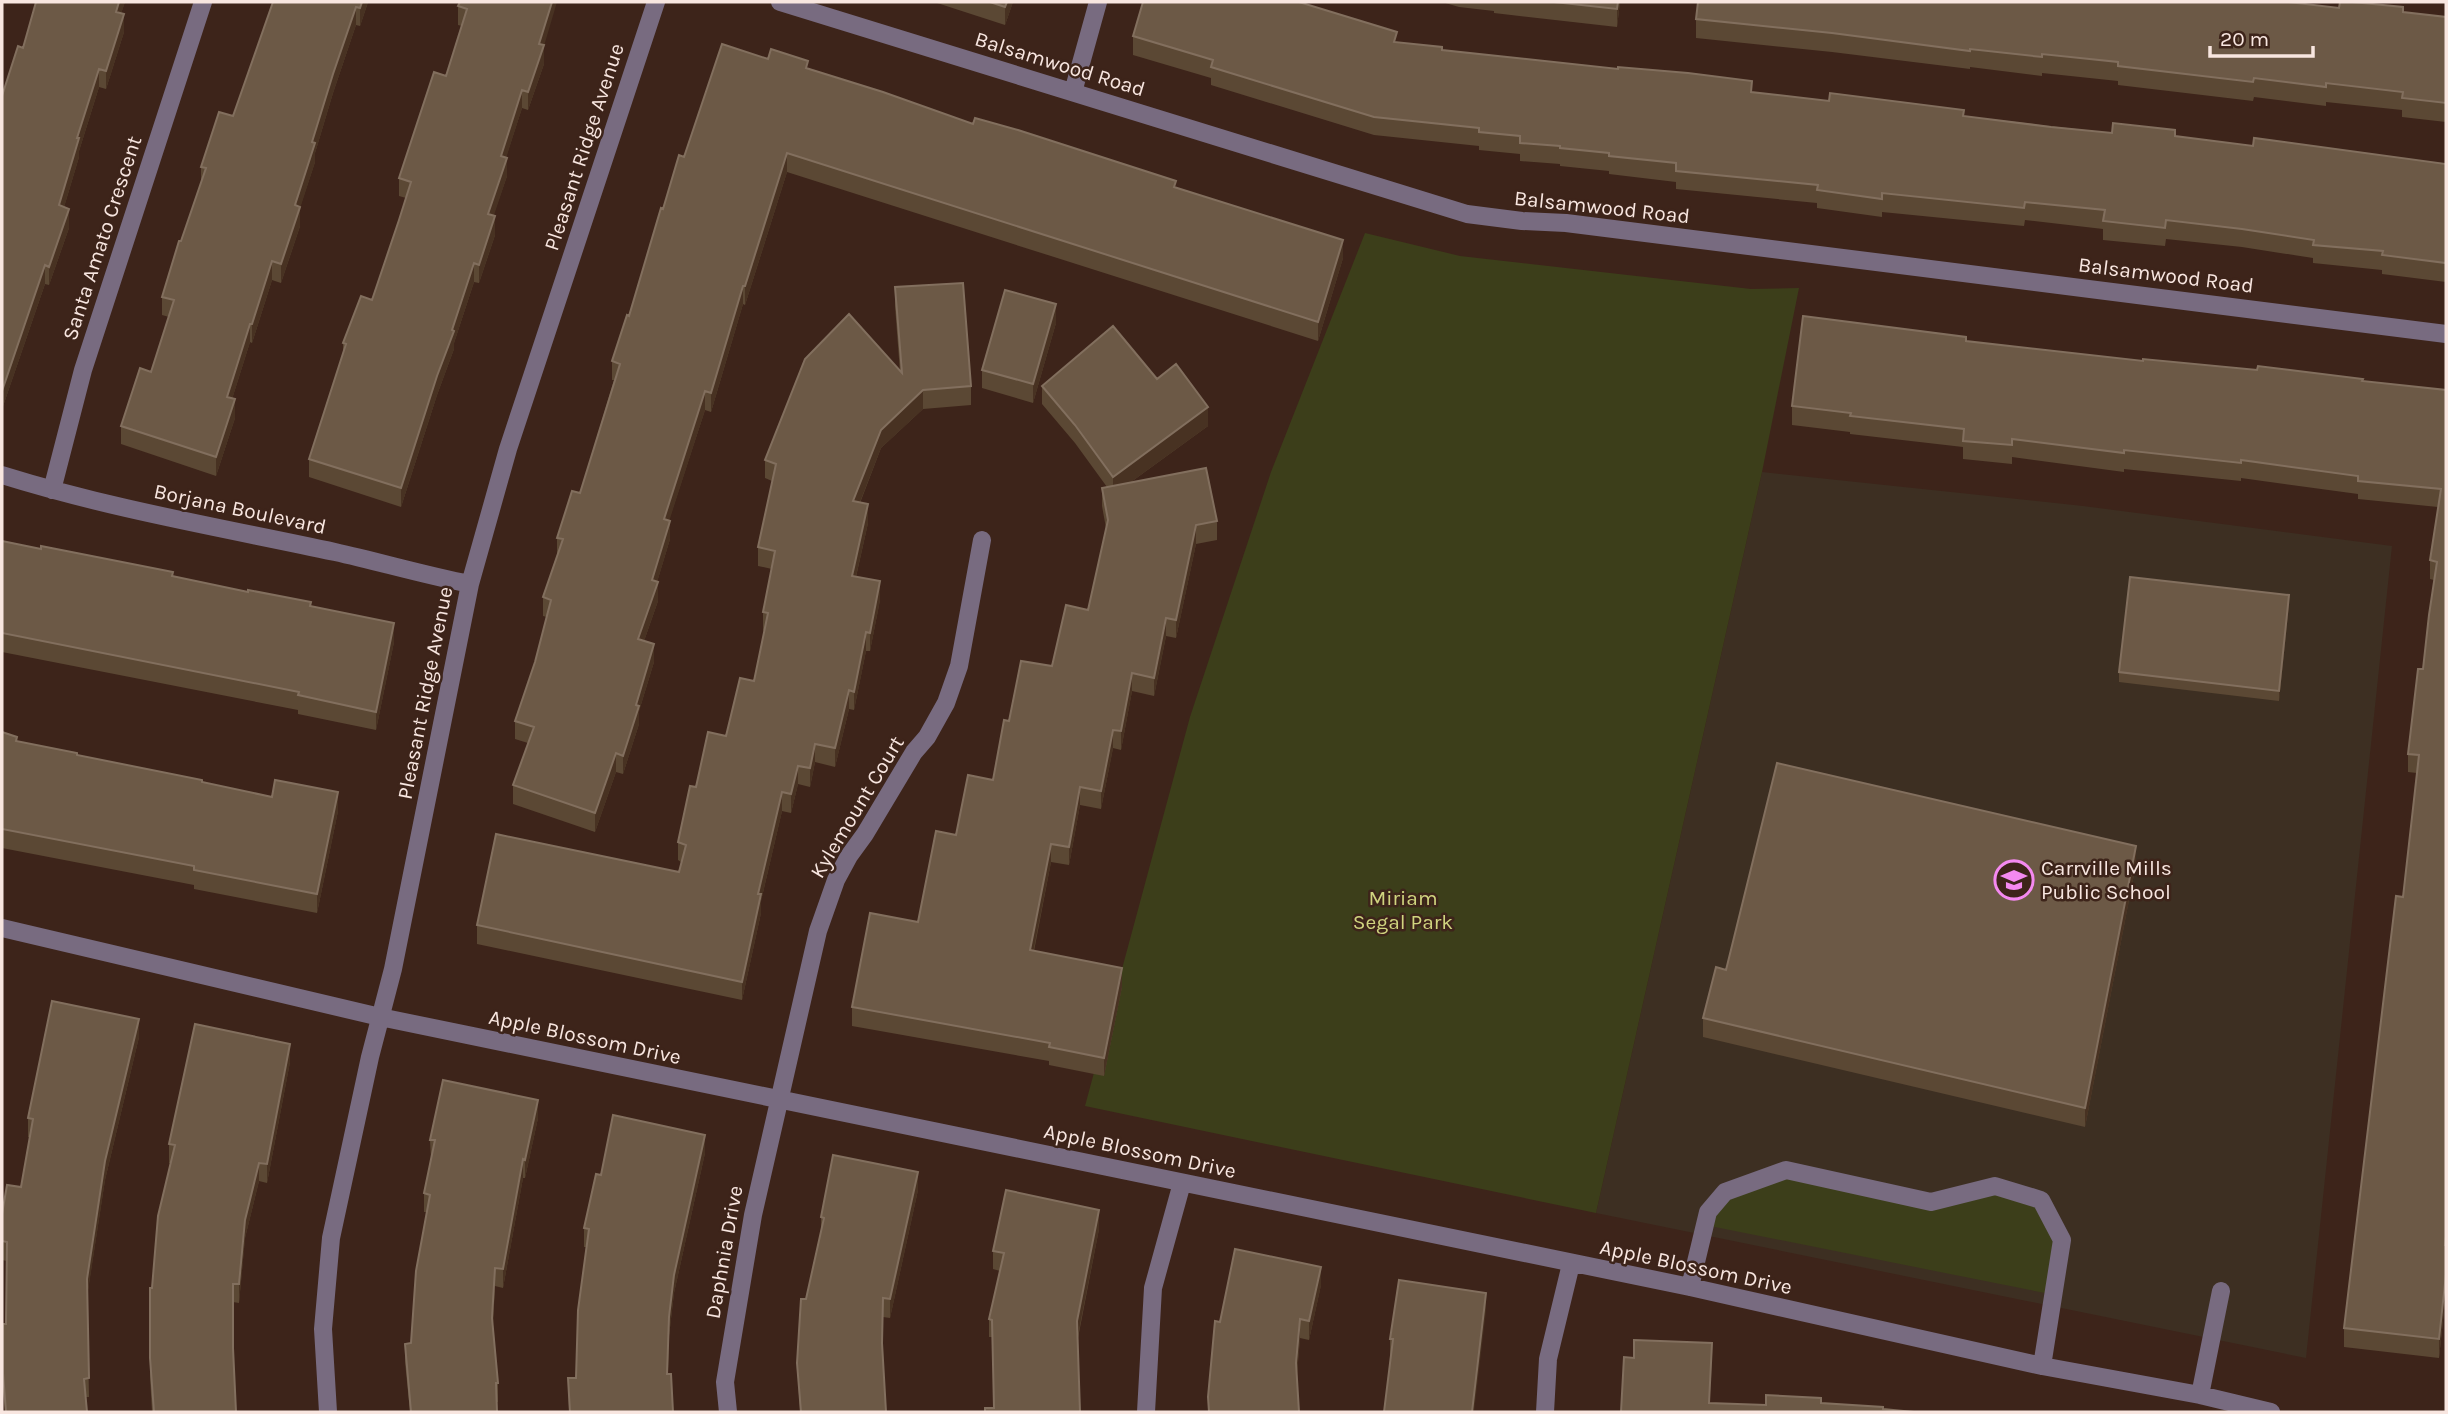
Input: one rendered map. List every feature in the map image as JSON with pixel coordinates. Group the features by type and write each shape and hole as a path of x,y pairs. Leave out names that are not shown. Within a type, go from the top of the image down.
{"street":[{"name":"Santa Amato Crescent","path":"51,490 86,359 147,179 202,2"},
{"name":"Pleasant Ridge Avenue","path":"328,1412 323,1329 331,1238 393,969 470,584 508,449 656,2"},
{"name":"Balsamwood Road","path":"780,2 1467,214 1566,223 2446,334"},
{"path":"1073,92 1098,2"},
{"name":"Borjana Boulevard","path":"2,475 116,507 337,552 470,584"},
{"name":"Kylemount Court","path":"778,1100 818,931 836,880 914,752 932,729 953,685 959,666 982,540"},
{"name":"Apple Blossom Drive","path":"2,928 380,1017 1690,1287 2042,1366 2200,1395 2271,1412"},
{"name":"Daphnia Drive","path":"728,1412 725,1382 740,1286 778,1100"},
{"path":"1690,1287 1708,1212 1725,1192 1748,1182 1786,1170 1931,1202 1995,1186 2041,1200 2062,1240 2042,1366"},
{"path":"1146,1412 1153,1288 1182,1183"},
{"path":"1545,1412 1548,1359 1571,1264"},
{"path":"2200,1395 2221,1291"}],"shaded area":[{"name":"Carrville Mills Public School","path":"1762,472 2083,506 2392,546 2306,1358 1596,1213"}],"green space":[{"name":"Miriam Segal Park","path":"1365,233 1460,256 1751,289 1799,288 1762,472 1596,1213 1085,1106 1190,717 1271,472"},
{"path":"1789,1175 1934,1207 1996,1191 2036,1205 2056,1242 2045,1293 1710,1226 1728,1195"}],"building":[{"path":"36,2 119,2 116,12 124,14 106,71 99,69 77,138 59,205 69,209 49,267 45,265 2,391 2,96 18,46 23,48"},
{"path":"273,2 362,2 360,8 356,7 333,74 295,205 300,207 281,264 272,261 250,324 227,397 235,399 216,457 121,426 140,368 151,372 174,300 162,297 206,168 201,167 219,112 233,116"},
{"path":"460,2 552,2 539,44 544,45 528,92 522,90 501,156 507,158 488,214 495,216 479,265 474,263 401,488 309,459 346,344 343,343 361,296 372,300 399,220 411,182 399,178 434,72 446,76 467,9 458,6"},
{"path":"990,2 1007,2 1005,7"},
{"path":"1143,2 1299,2 1397,32 1394,42 1442,47 1442,50 1752,81 1751,92 1829,101 1830,93 1964,110 1963,116 2051,127 2112,133 2113,123 2175,130 2175,136 2253,146 2254,138 2446,164 2446,263 2382,255 2383,251 2313,245 2314,240 2242,229 2166,220 2165,228 2103,221 2105,210 2025,202 2024,208 1882,193 1882,199 1817,190 1818,185 1676,171 1676,163 1609,156 1609,153 1560,146 1520,143 1520,136 1479,132 1479,128 1374,117 1211,67 1213,60 1133,36"},
{"path":"1554,2 1618,2 1617,9"},
{"path":"1698,2 2288,2 2339,8 2340,2 2352,2 2403,7 2403,12 2446,17 2446,103 2402,98 2403,92 2326,83 2326,87 2254,78 2253,82 2118,66 2118,62 2042,54 2042,57 1970,51 1696,19"},
{"path":"722,44 768,59 771,49 808,61 806,68 973,124 975,118 1018,130 1176,181 1174,187 1343,240 1318,322 787,153 711,393 705,391 664,519 670,521 652,580 658,582 638,639 654,644 623,756 616,753 595,813 513,785 534,727 515,721 535,662 551,600 543,597 563,539 557,538 572,491 580,493 620,364 612,361 627,315 629,316 679,155 684,157"},
{"path":"963,283 971,386 923,390 881,430 853,501 868,504 852,576 880,581 870,633 866,632 854,692 849,690 835,748 815,744 810,768 798,766 791,794 782,792 758,894 761,894 742,982 477,925 496,834 679,872 686,845 678,842 690,786 696,787 708,732 726,736 740,678 754,681 768,613 763,612 775,551 758,547 776,464 765,460 805,359 849,314 902,373 895,287"},
{"path":"1005,290 1056,304 1033,384 982,370"},
{"path":"1803,316 1966,337 1966,341 2143,361 2257,370 2258,366 2446,390 2446,1274 2439,1339 2344,1328 2396,896 2403,897 2419,755 2408,754 2418,669 2423,669 2437,562 2430,560 2441,489 2358,481 2358,476 2241,460 2241,463 2124,450 2124,453 2012,439 2012,445 1963,441 1964,429 1850,416 1851,413 1792,406"},
{"path":"1113,326 1157,379 1176,364 1208,407 1113,477 1042,386"},
{"path":"1206,468 1217,521 1196,525 1176,620 1166,618 1154,678 1132,673 1121,731 1113,730 1101,791 1080,787 1069,847 1051,844 1030,950 1122,968 1104,1058 1049,1047 1050,1043 852,1007 870,913 918,922 936,831 956,835 968,775 993,780 1004,720 1009,721 1021,661 1052,666 1066,605 1088,610 1108,520 1102,488"},
{"path":"2,541 173,572 172,576 311,602 310,606 394,623 376,712 298,695 299,692 2,633"},
{"path":"2130,577 2289,595 2279,691 2119,672"},
{"path":"2,732 17,737 16,741 272,797 275,780 338,792 317,894 194,870 194,866 2,829"},
{"path":"1777,763 2136,846 2085,1108 1703,1018 1716,967 1726,970"},
{"path":"52,1001 139,1019 105,1161 87,1279 89,1378 84,1379 87,1412 6,1412 3,1324 6,1324 7,1242 2,1241 2,1214 7,1185 21,1187 33,1119 28,1118"},
{"path":"195,1024 290,1044 267,1164 259,1163 245,1220 239,1284 233,1284 236,1412 154,1412 150,1358 150,1288 158,1216 175,1145 169,1144"},
{"path":"443,1080 538,1100 525,1160 523,1159 503,1269 495,1268 492,1318 498,1383 497,1412 411,1412 405,1344 411,1343 416,1271 430,1195 424,1193 435,1140 430,1140"},
{"path":"613,1115 705,1135 674,1275 669,1317 667,1374 671,1374 673,1412 570,1412 568,1378 576,1378 578,1310 589,1229 584,1228 596,1174 601,1175"},
{"path":"833,1155 918,1172 890,1299 883,1298 882,1343 886,1412 801,1412 797,1363 801,1299 806,1299 824,1218 821,1217"},
{"path":"1006,1190 1099,1210 1077,1321 1080,1412 985,1412 985,1408 994,1408 992,1320 989,1319 1004,1253 993,1251"},
{"path":"1235,1249 1321,1267 1309,1321 1300,1319 1296,1363 1299,1412 1209,1412 1215,1321 1220,1322"},
{"path":"1399,1280 1486,1293 1472,1412 1384,1412 1393,1339 1390,1339"},
{"path":"1634,1340 1712,1343 1709,1403 1766,1405 1766,1395 1821,1398 1821,1403 1914,1412 1621,1412 1624,1357 1634,1358"}],"place":[{"name":"Carrville Mills Public School","path":"2014,880"}]}
